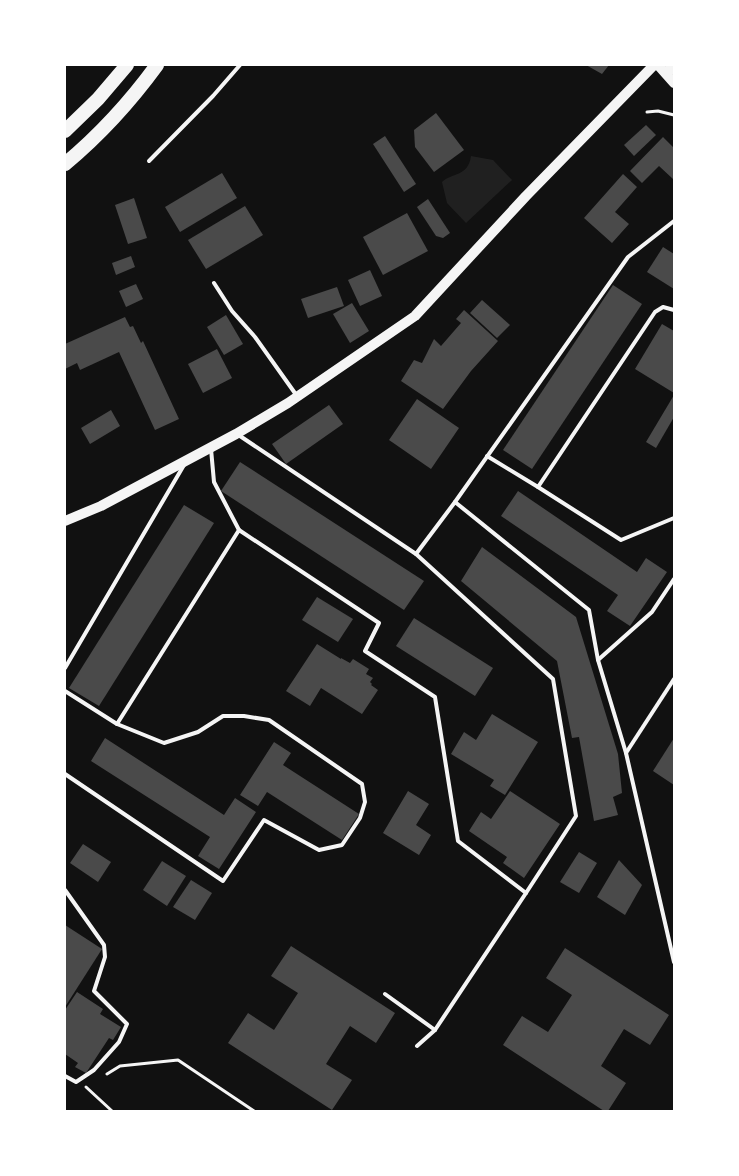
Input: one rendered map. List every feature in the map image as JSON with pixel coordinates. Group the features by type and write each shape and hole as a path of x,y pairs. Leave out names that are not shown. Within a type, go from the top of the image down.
{"highway":[{"path":"65,131 98,99 127,65"},
{"path":"65,164 89,144 114,119 157,65"}],"main road":[{"path":"65,521 101,506 236,434 297,396 415,316 526,196 656,65 674,83"},
{"path":"670,65 674,70"}],"lane":[{"path":"149,161 213,96 240,65"},
{"path":"416,554 488,456 628,257 674,221"},
{"path":"214,283 232,311 255,336 297,396"},
{"path":"538,487 655,312 663,307 674,310"},
{"path":"236,434 416,554 553,679 576,816 435,1030 417,1046"},
{"path":"211,446 214,482 239,530 380,623 365,651 435,697 458,841 526,893"},
{"path":"488,456 621,540 674,518"},
{"path":"65,668 188,459"},
{"path":"455,502 589,610 598,660 626,753 674,962"},
{"path":"117,724 239,530"},
{"path":"598,660 652,612 674,579"},
{"path":"626,753 674,679"},
{"path":"65,691 117,724 164,743 198,732 223,716 244,716 269,720 362,784 364,802 360,818 342,845 319,850 264,820 223,881 65,774"},
{"path":"65,890 104,945 105,957 94,991 127,1024 119,1042 94,1070 76,1082 65,1076"},
{"path":"385,994 435,1030"}],"path":[{"path":"647,112 658,111 674,116"},
{"path":"120,1066 178,1060 254,1111"},
{"path":"86,1087 112,1111"}],"shaded area":[{"path":"471,156 493,160 512,180 466,223 447,203 442,182 467,168"}],"building":[{"path":"586,65 609,65 602,74"},
{"path":"436,113 464,150 434,172 415,147 414,130"},
{"path":"646,125 656,135 634,156 624,145"},
{"path":"385,136 416,184 404,192 373,144"},
{"path":"663,137 674,148 674,178 659,166 642,183 630,171"},
{"path":"222,173 237,198 180,232 165,207"},
{"path":"623,174 637,187 615,212 629,224 612,243 584,218"},
{"path":"134,198 147,238 128,244 115,205"},
{"path":"428,199 450,233 443,238 436,236 417,207"},
{"path":"245,206 263,235 206,269 188,240"},
{"path":"407,213 428,251 383,275 363,237"},
{"path":"663,247 674,254 674,289 647,272"},
{"path":"131,256 135,267 116,275 112,263"},
{"path":"370,270 382,296 360,306 348,280"},
{"path":"136,284 143,299 126,307 119,291"},
{"path":"613,285 642,304 532,469 503,450"},
{"path":"337,287 344,306 308,318 301,299"},
{"path":"482,300 510,325 497,338 470,313"},
{"path":"352,303 369,331 350,343 333,314"},
{"path":"464,310 498,341 471,371 443,409 401,381 414,360 422,363 434,339 441,346 461,323 456,319"},
{"path":"226,315 243,344 224,355 207,327"},
{"path":"125,317 130,327 133,326 141,343 143,341 179,419 155,430 119,352 80,370 77,363 65,369 65,344"},
{"path":"662,324 674,331 674,393 635,369"},
{"path":"217,349 232,378 203,393 188,364"},
{"path":"674,395 674,417 656,448 646,442"},
{"path":"417,399 459,428 431,469 389,440"},
{"path":"329,405 343,424 286,464 272,444"},
{"path":"111,410 120,426 90,444 81,428"},
{"path":"240,462 424,581 404,610 221,491"},
{"path":"518,491 637,572 646,558 667,572 630,626 607,611 618,595 501,516"},
{"path":"184,505 214,523 99,706 69,688"},
{"path":"482,547 576,617 618,754 622,793 613,797 618,815 594,821 579,737 572,738 557,661 461,581"},
{"path":"317,597 353,619 338,642 302,620"},
{"path":"414,618 493,668 475,696 396,646"},
{"path":"317,644 341,659 350,663 353,659 369,669 366,674 373,678 370,682 371,685 378,690 362,714 321,688 310,706 286,691"},
{"path":"492,714 538,742 505,795 490,786 494,780 451,754 464,732 476,740"},
{"path":"105,738 224,815 235,798 256,812 219,869 198,856 210,837 91,761"},
{"path":"674,738 674,785 653,771"},
{"path":"274,742 291,753 283,765 359,814 342,840 267,792 258,806 240,795"},
{"path":"408,791 429,804 416,825 431,835 419,855 383,833"},
{"path":"510,791 560,824 524,878 503,863 507,857 469,831 481,812 491,819"},
{"path":"83,844 111,862 98,882 70,863"},
{"path":"579,852 597,863 579,893 560,882"},
{"path":"619,860 642,885 625,915 597,897"},
{"path":"162,861 186,876 167,906 143,890"},
{"path":"191,880 212,893 195,920 173,907"},
{"path":"65,925 102,949 65,1007"},
{"path":"291,946 395,1013 376,1043 350,1026 326,1064 352,1080 332,1110 228,1043 248,1013 274,1030 298,993 271,976"},
{"path":"565,948 669,1015 650,1045 624,1029 601,1066 626,1083 608,1111 604,1111 503,1045 522,1016 548,1032 572,995 546,978"},
{"path":"77,992 103,1009 100,1014 121,1027 113,1040 109,1038 86,1073 75,1067 78,1063 65,1054 65,1010"}]}
